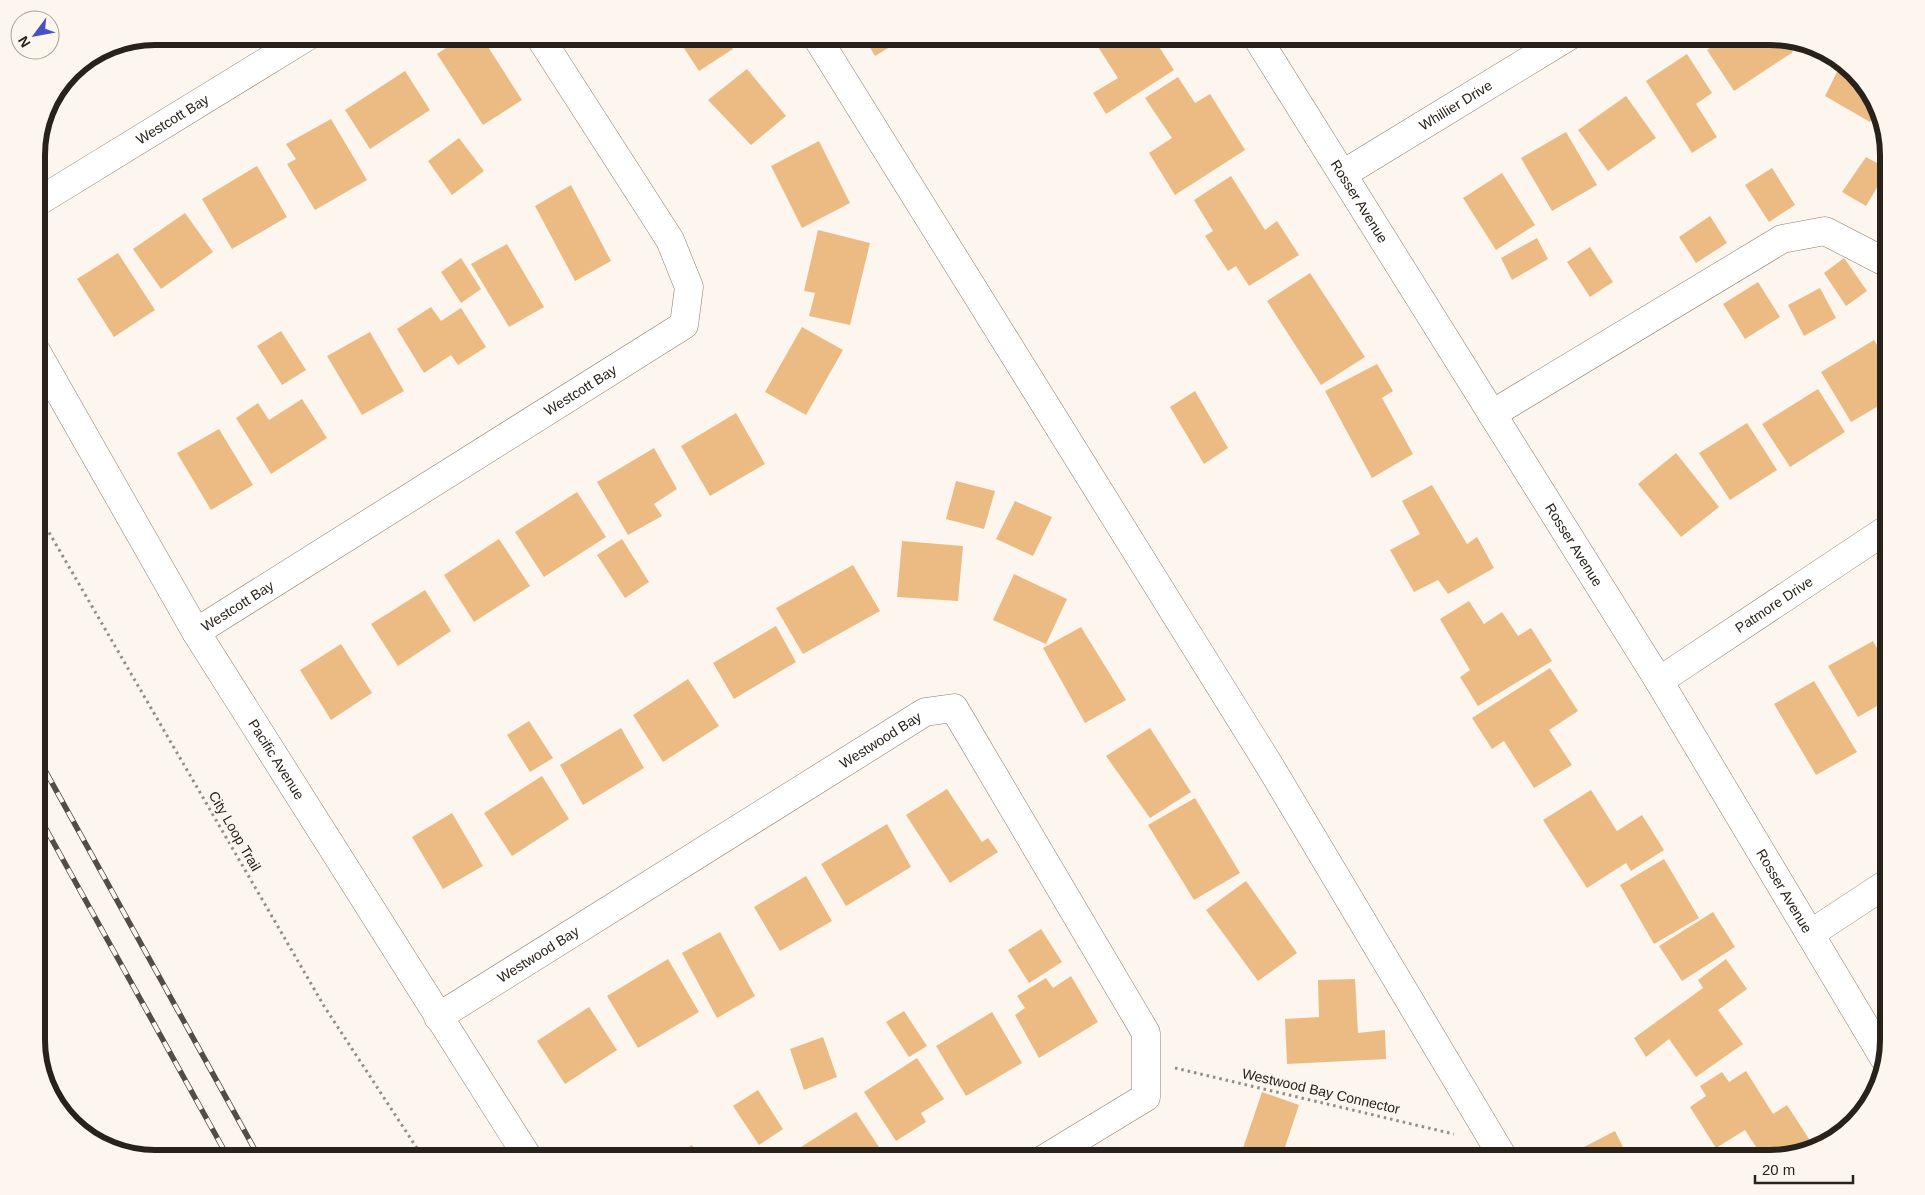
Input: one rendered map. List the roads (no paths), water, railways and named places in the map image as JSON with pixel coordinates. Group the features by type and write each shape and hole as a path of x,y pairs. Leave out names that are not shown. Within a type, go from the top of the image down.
{"street":[{"name":"Westcott Bay","path":"45,197 293,45"},
{"name":"Westcott Bay","path":"196,632 684,325 689,287 670,240 545,45"},
{"path":"822,45 1271,768 1499,1150"},
{"name":"Rosser Avenue","path":"1262,45 1659,681 1879,1050"},
{"name":"Whillier Drive","path":"1343,174 1554,45"},
{"path":"1492,414 1782,239 1825,231 1880,260"},
{"name":"Pacific Avenue","path":"45,368 196,632 523,1150"},
{"name":"Patmore Drive","path":"1659,681 1880,534"},
{"name":"Westwood Bay","path":"438,1017 925,712 954,708 1146,1033 1146,1097 1059,1150"},
{"path":"1810,934 1880,888"}],"railway":[{"path":"45,770 255,1150"},
{"path":"45,827 224,1150"}]}
